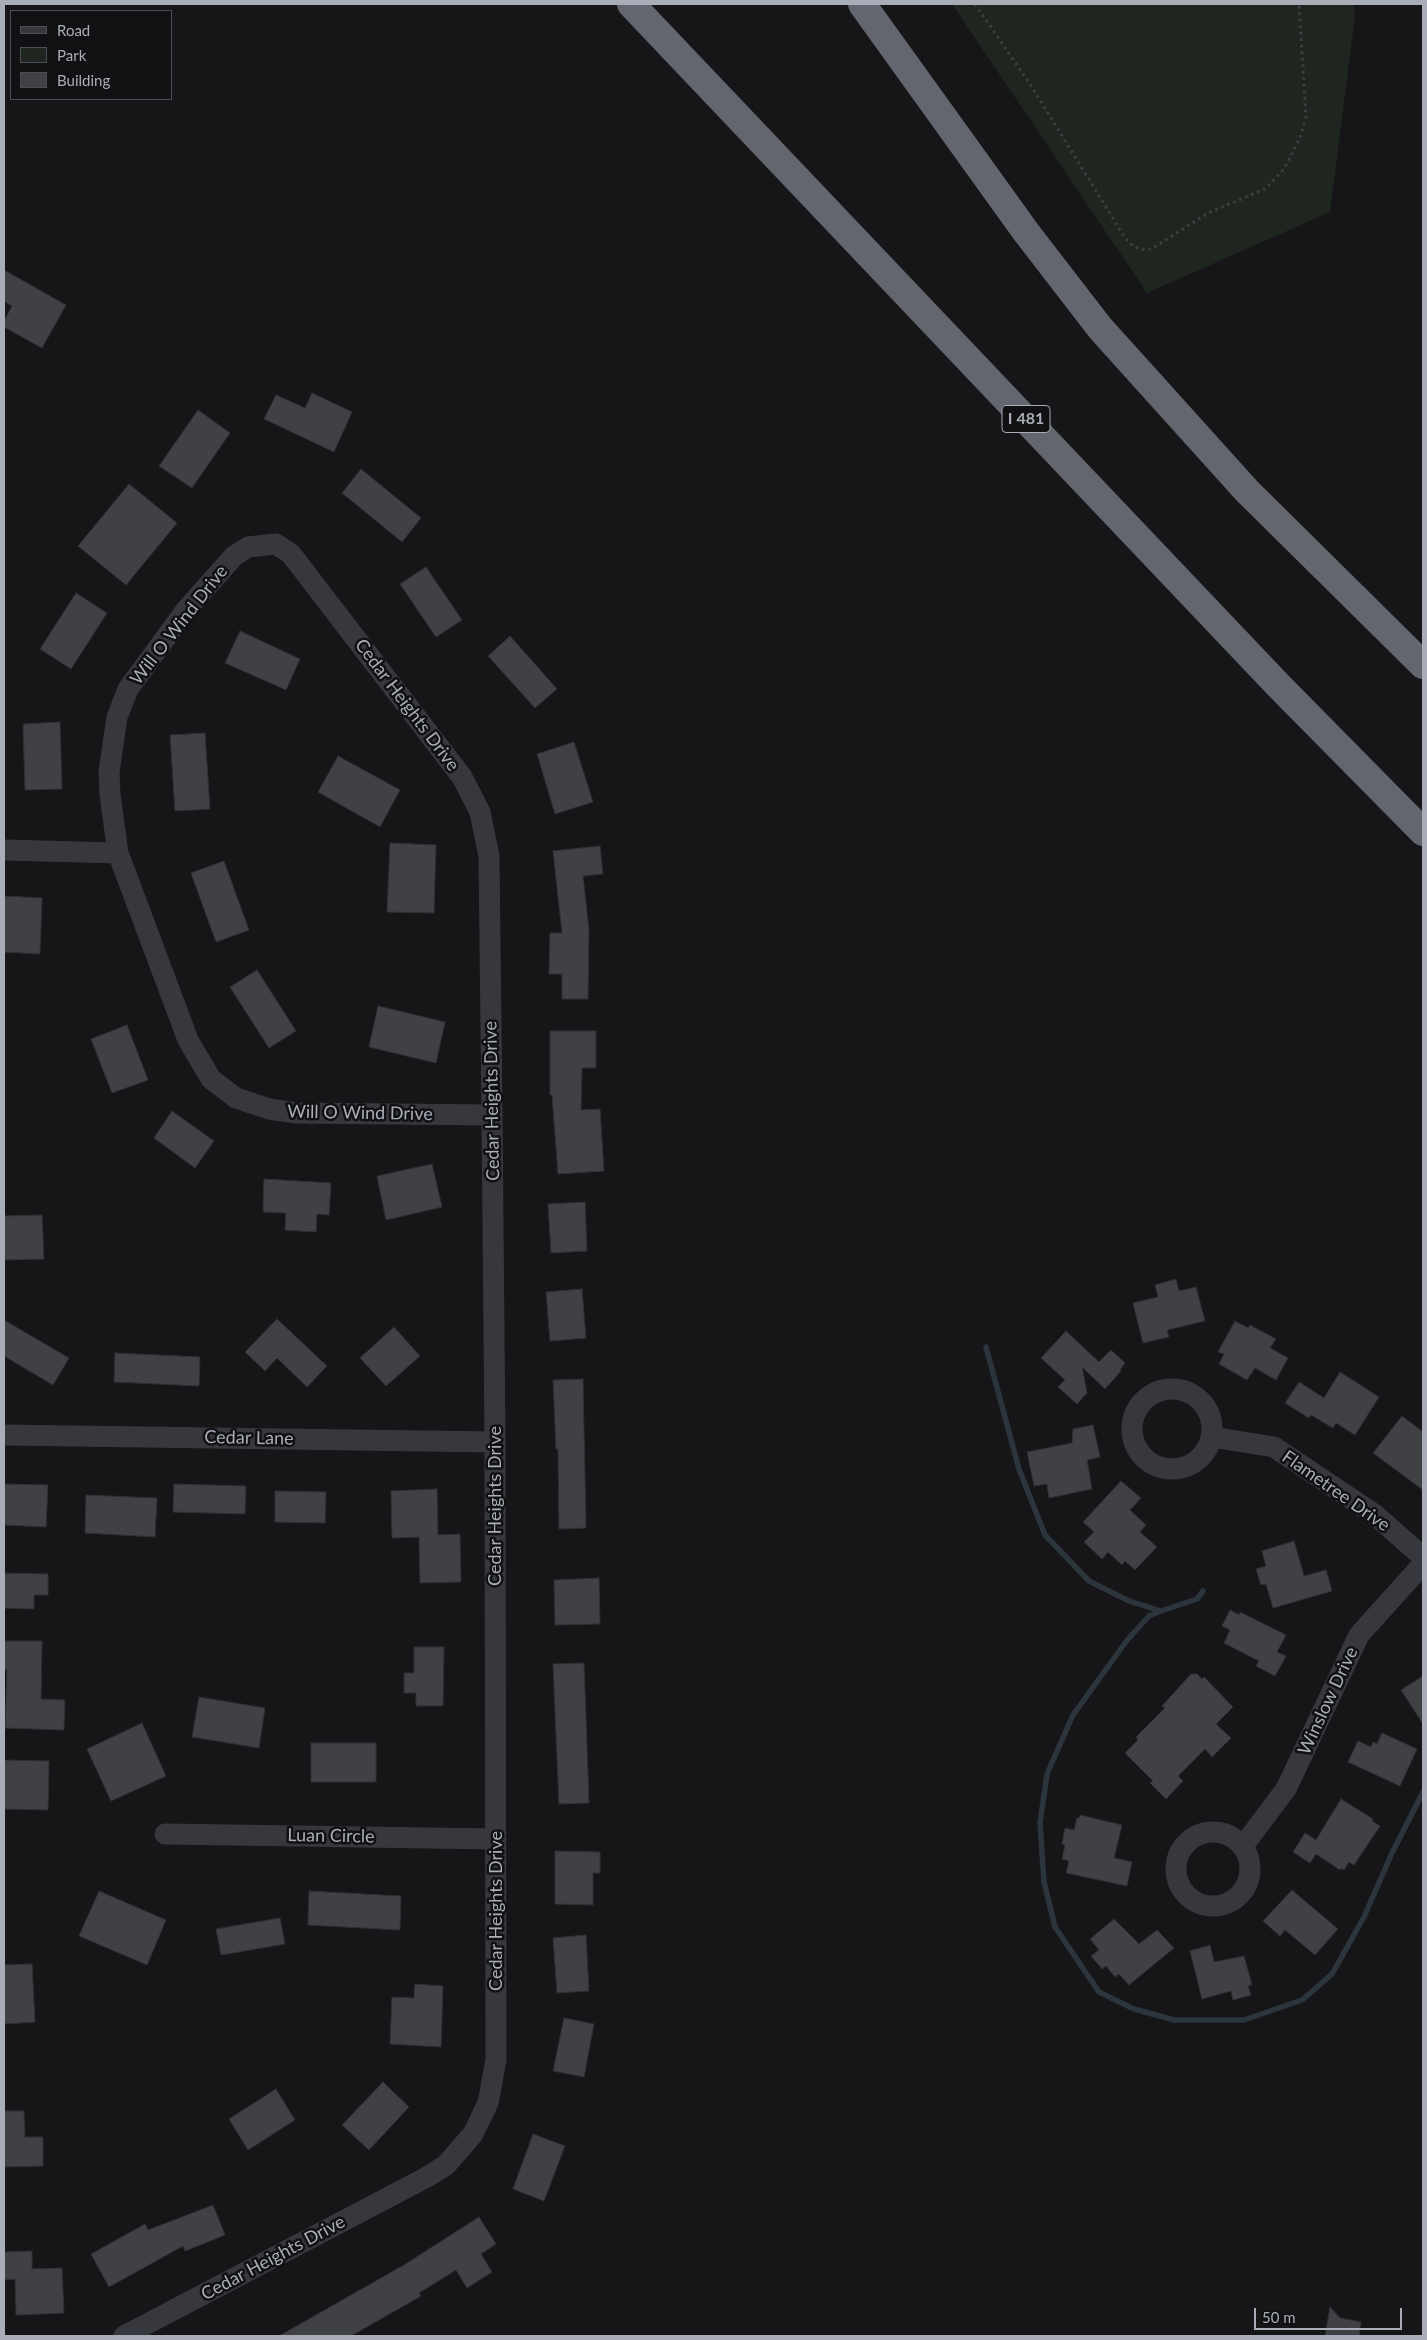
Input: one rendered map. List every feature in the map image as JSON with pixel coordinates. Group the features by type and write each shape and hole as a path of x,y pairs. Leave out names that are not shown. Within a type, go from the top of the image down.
{"highway":[{"name":"I 481","path":"632,4 1278,685 1423,832"},
{"path":"862,4 1020,224 1100,328 1247,492 1423,665"}],"street":[{"name":"Will O Wind Drive","path":"271,544 248,547 234,556 186,610 128,689 117,717 109,772 110,795 118,853 188,1040 212,1079 236,1098 269,1109 296,1114 492,1115"},
{"name":"Cedar Heights Drive","path":"124,2336 427,2177 446,2165 473,2134 488,2103 496,2060 495,1442 489,856 480,812 462,778 291,554 276,544 271,544"},
{"path":"4,850 118,853"},
{"name":"Cedar Lane","path":"4,1435 495,1442"},
{"name":"Flametree Drive","path":"1212,1437 1274,1447 1374,1514 1423,1557"},
{"name":"Winslow Drive","path":"1243,1846 1286,1790 1359,1635 1423,1564"},
{"name":"Luan Circle","path":"165,1834 496,1839"}],"path":[{"path":"975,4 1030,84 1125,238 1134,247 1146,250 1154,248 1208,213 1265,188 1284,170 1300,138 1306,117 1299,4"}],"green space":[{"path":"952,4 1353,4 1355,16 1330,212 1147,293"}],"building":[{"path":"4,270 66,305 42,348 4,327 4,321 12,306 4,301"},
{"path":"312,393 352,412 334,452 264,419 276,395 305,408"},
{"path":"198,410 230,433 192,488 159,466"},
{"path":"361,469 421,518 402,542 342,493"},
{"path":"129,484 177,523 126,585 78,546"},
{"path":"426,567 462,620 436,637 400,584"},
{"path":"76,593 107,613 71,669 40,649"},
{"path":"240,631 300,659 286,690 225,663"},
{"path":"510,636 557,689 535,708 488,656"},
{"path":"60,722 62,789 25,790 23,724"},
{"path":"205,733 210,809 175,811 170,735"},
{"path":"574,742 593,802 555,814 537,754"},
{"path":"338,756 400,790 380,827 318,792"},
{"path":"390,843 436,845 434,913 387,912"},
{"path":"600,846 603,874 583,876 589,931 588,999 562,999 562,974 549,974 550,933 562,933 553,851"},
{"path":"224,861 249,930 216,942 191,873"},
{"path":"4,896 42,898 40,954 4,952"},
{"path":"257,970 296,1031 269,1048 230,987"},
{"path":"378,1006 445,1022 436,1063 369,1047"},
{"path":"127,1025 148,1080 112,1093 91,1039"},
{"path":"550,1031 596,1031 596,1068 582,1068 581,1110 600,1109 604,1171 558,1174 552,1095 550,1095"},
{"path":"172,1111 214,1141 195,1168 154,1138"},
{"path":"432,1164 442,1207 386,1220 377,1176"},
{"path":"264,1179 331,1183 329,1215 317,1214 316,1232 285,1230 286,1213 263,1212"},
{"path":"585,1202 587,1251 551,1253 548,1204"},
{"path":"42,1215 44,1259 4,1260 4,1216"},
{"path":"1176,1279 1179,1291 1196,1287 1205,1321 1167,1330 1169,1337 1143,1343 1133,1303 1158,1297 1155,1285"},
{"path":"582,1289 586,1338 550,1341 546,1292"},
{"path":"277,1319 327,1366 307,1387 277,1358 265,1371 245,1352"},
{"path":"4,1320 69,1358 53,1385 4,1356"},
{"path":"1235,1321 1248,1328 1250,1325 1276,1339 1270,1348 1288,1358 1276,1380 1255,1368 1247,1380 1219,1364 1224,1354 1218,1352"},
{"path":"394,1327 420,1356 386,1386 360,1358"},
{"path":"1066,1331 1099,1362 1111,1350 1125,1363 1121,1371 1105,1389 1082,1367 1087,1393 1077,1404 1058,1387 1065,1380 1041,1358"},
{"path":"115,1353 200,1357 199,1386 114,1382"},
{"path":"1340,1372 1379,1397 1355,1435 1336,1423 1333,1428 1311,1415 1309,1418 1285,1403 1299,1382 1324,1398"},
{"path":"583,1379 586,1528 559,1529 558,1449 556,1449 553,1380"},
{"path":"1402,1416 1423,1432 1423,1490 1373,1453"},
{"path":"1093,1425 1100,1457 1087,1460 1092,1489 1049,1498 1047,1484 1034,1486 1027,1452 1072,1443 1073,1429"},
{"path":"1121,1481 1141,1498 1130,1510 1146,1525 1140,1532 1157,1547 1135,1570 1125,1561 1122,1565 1108,1552 1102,1559 1084,1542 1094,1532 1083,1522"},
{"path":"4,1484 48,1485 46,1527 4,1525"},
{"path":"174,1484 246,1486 245,1514 173,1512"},
{"path":"437,1489 438,1535 460,1534 461,1582 420,1583 419,1537 392,1538 391,1491"},
{"path":"275,1491 326,1492 325,1523 275,1522"},
{"path":"86,1495 157,1498 155,1537 85,1533"},
{"path":"1294,1541 1304,1576 1326,1570 1332,1591 1273,1608 1266,1584 1261,1585 1256,1569 1266,1566 1262,1551"},
{"path":"4,1573 48,1574 48,1595 34,1595 34,1609 4,1608"},
{"path":"599,1578 600,1624 555,1625 554,1580"},
{"path":"1230,1610 1239,1615 1240,1612 1286,1635 1277,1652 1286,1656 1275,1676 1256,1666 1259,1661 1224,1643 1230,1630 1222,1626"},
{"path":"4,1641 42,1641 41,1699 65,1700 64,1730 5,1728 7,1670 4,1670"},
{"path":"414,1647 444,1647 443,1706 416,1706 416,1693 404,1693 404,1673 414,1673"},
{"path":"584,1663 589,1803 559,1804 553,1664"},
{"path":"1191,1674 1197,1674 1202,1679 1204,1677 1233,1707 1216,1724 1231,1738 1212,1757 1205,1749 1178,1776 1183,1781 1166,1799 1150,1783 1153,1781 1125,1753 1138,1740 1136,1737 1165,1708 1162,1706"},
{"path":"1423,1676 1423,1724 1401,1690"},
{"path":"199,1697 265,1708 259,1748 192,1737"},
{"path":"142,1723 166,1776 111,1801 87,1749"},
{"path":"1382,1733 1417,1749 1400,1786 1348,1762 1358,1741 1371,1747 1373,1742 1377,1744"},
{"path":"311,1743 376,1743 376,1782 311,1782"},
{"path":"4,1760 49,1761 48,1810 4,1809"},
{"path":"1341,1799 1373,1819 1372,1821 1380,1826 1354,1865 1349,1862 1344,1870 1341,1868 1340,1870 1316,1854 1310,1863 1293,1852 1305,1833 1316,1840"},
{"path":"1080,1815 1122,1825 1114,1858 1132,1862 1127,1886 1066,1873 1069,1861 1062,1859 1065,1845 1062,1844 1065,1828 1074,1830 1077,1818"},
{"path":"555,1851 600,1852 600,1873 593,1873 593,1905 555,1904"},
{"path":"1292,1890 1338,1929 1315,1955 1285,1930 1280,1936 1263,1921"},
{"path":"99,1891 166,1920 147,1965 79,1936"},
{"path":"309,1891 401,1896 400,1930 308,1925"},
{"path":"280,1918 285,1944 221,1955 216,1929"},
{"path":"1114,1919 1139,1944 1157,1930 1174,1948 1129,1985 1119,1974 1115,1977 1106,1966 1102,1969 1091,1956 1099,1950 1090,1939"},
{"path":"586,1935 589,1991 557,1993 553,1938"},
{"path":"1210,1945 1214,1962 1244,1956 1252,1985 1248,1986 1251,1995 1233,2000 1231,1991 1202,1999 1190,1951"},
{"path":"32,1964 35,2022 4,2024 4,1965"},
{"path":"415,1984 443,1986 441,2047 390,2044 392,1997 414,1998"},
{"path":"564,2018 594,2024 584,2077 553,2071"},
{"path":"383,2082 409,2107 369,2150 342,2125"},
{"path":"276,2089 295,2120 248,2150 229,2119"},
{"path":"4,2111 24,2111 25,2137 43,2137 43,2166 4,2167"},
{"path":"533,2134 565,2146 544,2201 513,2189"},
{"path":"213,2205 225,2235 185,2251 183,2246 109,2287 91,2254 145,2224 148,2230"},
{"path":"479,2217 496,2244 481,2254 492,2272 467,2288 456,2270 419,2293 421,2296 351,2336 279,2336 404,2265"},
{"path":"32,2251 32,2269 62,2268 64,2313 16,2315 15,2279 4,2280 4,2252"},
{"path":"1330,2307 1340,2318 1361,2322 1359,2336 1325,2336"}],"waterway":[{"path":"986,1347 1019,1469 1045,1535 1089,1581 1129,1601 1161,1611 1197,1599 1203,1591"},
{"path":"1161,1611 1149,1616 1128,1639 1073,1715 1047,1774 1040,1823 1044,1882 1055,1927 1099,1992 1134,2009 1174,2020 1244,2020 1302,2000 1332,1974 1364,1917 1392,1853 1423,1792"}]}
